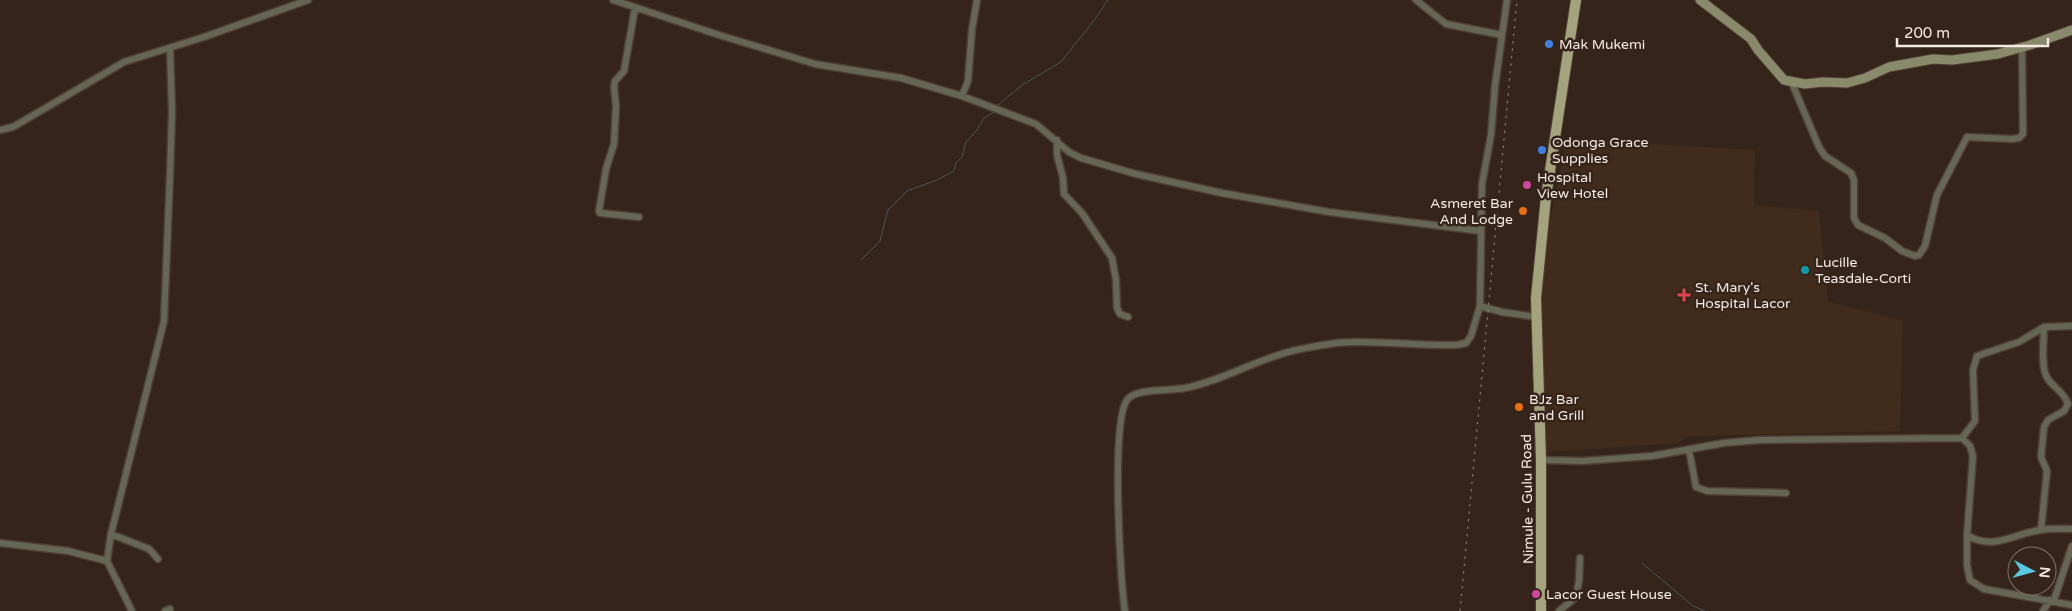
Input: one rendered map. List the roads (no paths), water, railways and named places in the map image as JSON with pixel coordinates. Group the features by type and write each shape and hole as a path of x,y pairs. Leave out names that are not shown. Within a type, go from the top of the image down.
{"main road":[{"name":"Nimule - Gulu Road","path":"1542,611 1541,460 1536,317 1542,230 1556,125 1576,0"}],"street":[{"path":"0,130 13,127 124,62 308,0"},
{"path":"614,0 815,64 901,78 962,96 1036,124 1069,152 1081,158 1136,174 1329,212 1481,231"},
{"path":"962,96 968,81 967,73 977,0"},
{"path":"1416,0 1446,24 1502,35"},
{"path":"1125,611 1120,560 1119,448 1123,411 1130,397 1144,393 1184,388 1216,379 1252,364 1291,352 1333,343 1448,345 1466,343 1474,329 1480,306 1482,282 1482,184 1491,136 1507,0"},
{"path":"1700,0 1751,39 1784,80 1805,84 1823,82 1847,83 1865,78 1889,67 1933,59 1952,60 1998,54 2022,48 2072,30"},
{"path":"635,8 624,71 616,80 614,87 616,106 614,144 606,169 599,211 600,213 639,217"},
{"path":"132,611 107,561 111,534 164,321 171,148 170,48"},
{"path":"1791,81 1813,136 1824,156 1851,173 1854,188 1854,218 1858,225 1884,238 1902,252 1915,256 1919,255 1925,246 1937,195 1967,137 2012,139 2019,138 2023,134 2022,48"},
{"path":"1057,140 1057,155 1063,178 1064,194 1082,213 1112,258 1116,280 1117,308 1120,314 1128,317"},
{"path":"1480,306 1502,312 1536,317"},
{"path":"1962,438 1975,421 1973,370 1977,356 2018,342 2044,328 2072,326"},
{"path":"2041,530 2048,471 2041,457 2044,427 2048,420 2064,411 2068,404 2066,398 2045,374 2043,363 2044,328"},
{"path":"1541,460 1597,461 1652,456 1724,443 1760,440 1962,438 1970,446 1973,456 1968,535 1968,576 1974,584 1984,589 2072,605"},
{"path":"1689,450 1694,484 1699,490 1786,493"},
{"path":"1968,535 1983,542 1996,543 2041,530 2072,529"},
{"path":"111,534 149,550 158,559"},
{"path":"0,543 68,552 107,561"},
{"path":"2043,611 2052,600 2072,546"},
{"path":"1559,611 1576,597 1580,558"}],"waterway":[{"path":"997,106 1022,85 1061,62 1108,0"},
{"path":"861,260 880,241 888,210 907,191 937,180 954,171 956,163 962,157 966,142 977,130 984,118 994,112"},
{"path":"1642,563 1693,606 1705,611"}],"railway":[{"path":"1460,611 1517,0"}],"place":[{"name":"Mak Mukemi","path":"1549,44"},
{"name":"Odonga Grace Supplies","path":"1542,150"},
{"name":"Hospital View Hotel","path":"1527,185"},
{"name":"Asmeret Bar And Lodge","path":"1523,211"},
{"name":"Lucille Teasdale-Corti","path":"1805,270"},
{"name":"St. Mary's Hospital Lacor","path":"1684,295"},
{"name":"BJz Bar and Grill","path":"1519,407"},
{"name":"Lacor Guest House","path":"1536,594"}]}
